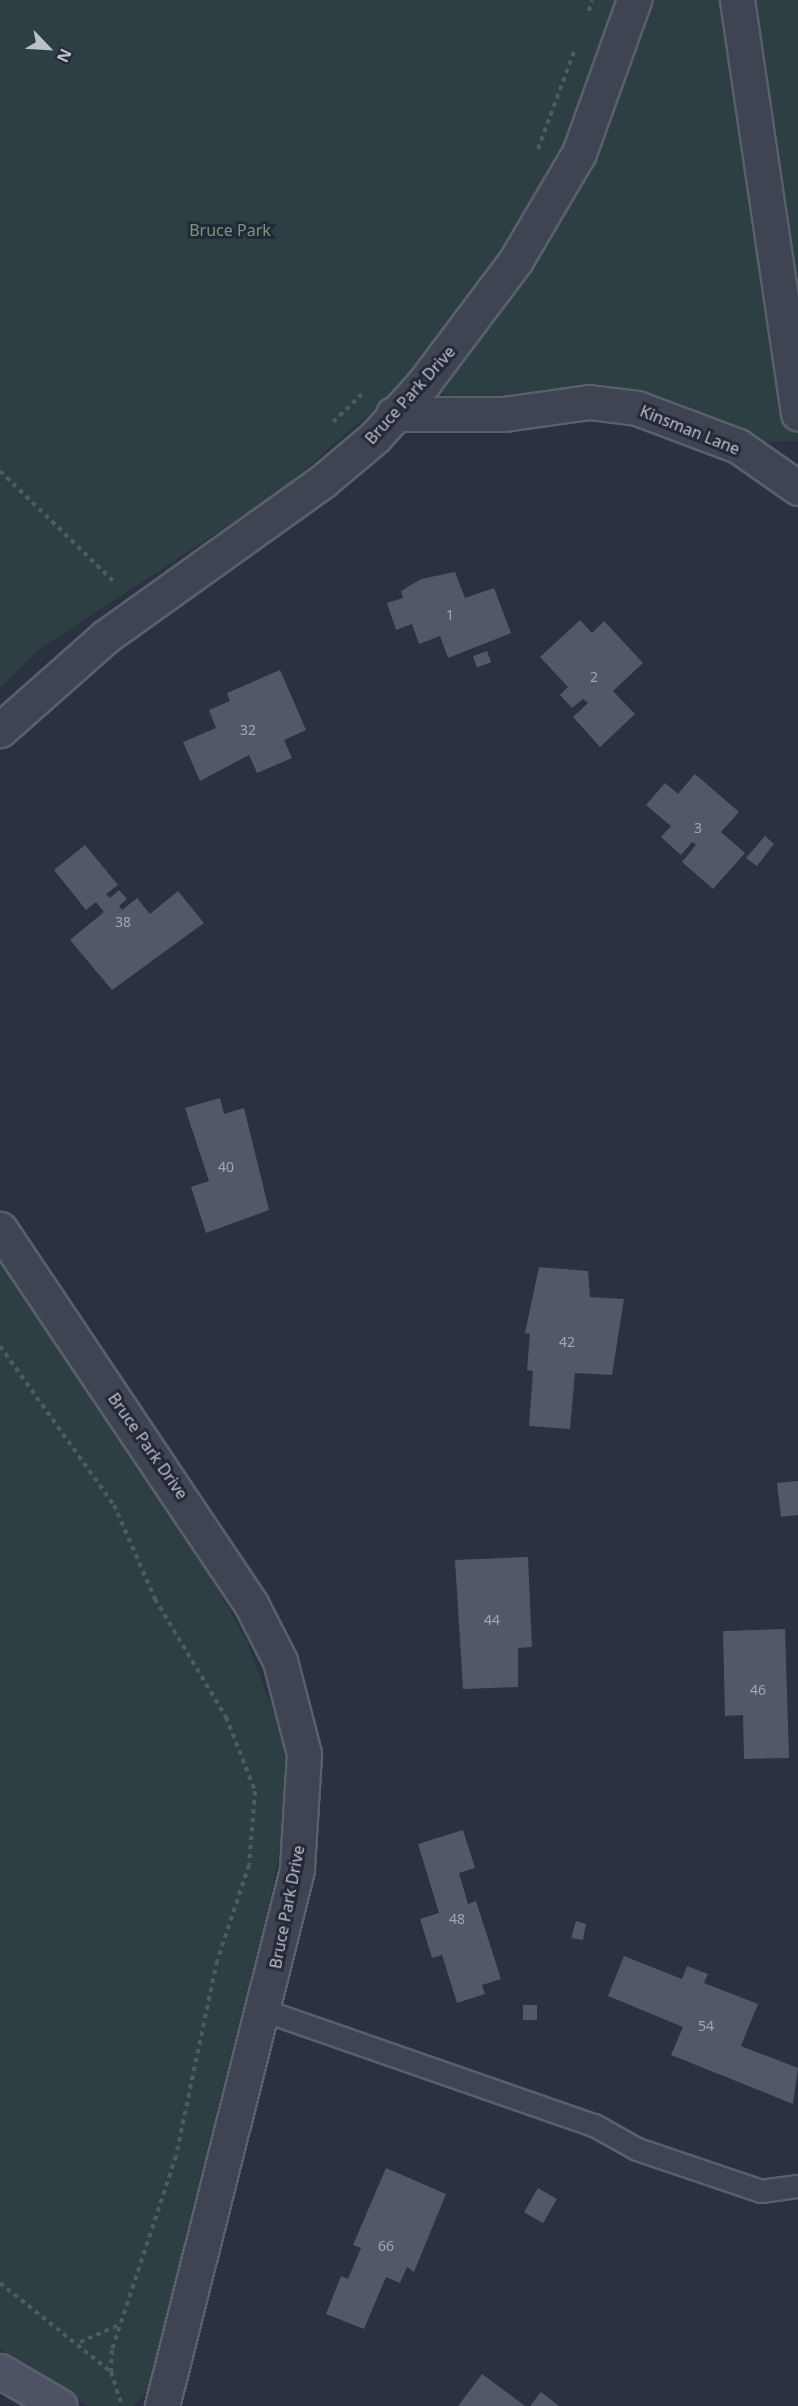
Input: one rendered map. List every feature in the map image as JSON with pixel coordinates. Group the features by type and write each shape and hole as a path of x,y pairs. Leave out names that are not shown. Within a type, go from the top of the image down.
{"main road":[{"path":"0,2371 60,2406"}],"street":[{"name":"Bruce Park Drive","path":"0,730 16,698 324,480 393,414 465,334 546,211 579,153 634,0"},
{"path":"737,0 798,414"},
{"name":"Kinsman Lane","path":"393,414 504,414 589,402 637,408 738,446 798,488"},
{"name":"Bruce Park Drive","path":"0,1229 205,1529 251,1604 293,1698 304,1754 303,1813 297,1870 266,2011 162,2406"}],"lane":[{"path":"266,2011 594,2125 637,2148 761,2191 798,2186"}],"path":[{"path":"588,15 592,0"},
{"path":"534,156 580,37"},
{"path":"326,429 365,390"},
{"path":"0,471 116,585 125,578"},
{"path":"0,1346 114,1505 155,1599 226,1717 255,1791 249,1865 217,1961 176,2156 120,2325 111,2372 122,2406"},
{"path":"0,2283 80,2343 111,2372"},
{"path":"80,2343 120,2325"}],"green space":[{"name":"Bruce Park","path":"0,0 798,0 798,441 761,442 681,404 623,389 548,389 490,402 400,387 278,493 40,649 0,689"},
{"path":"0,1262 193,1546 247,1641 285,1744 283,1835 250,2000 148,2391 134,2406 88,2406 0,2349"}],"building":[{"path":"455,572 465,598 494,588 511,633 448,658 440,636 419,644 412,624 396,630 387,603 403,598 401,591 421,579"},
{"path":"580,620 592,633 604,621 643,663 613,691 635,714 600,747 573,717 588,703 583,699 572,708 560,695 568,687 540,657"},
{"path":"487,651 491,662 477,667 473,656"},
{"path":"280,670 306,730 284,740 292,758 257,773 249,755 200,781 183,742 216,728 209,710 230,701 227,693"},
{"path":"695,774 739,812 721,832 745,853 713,889 682,862 696,845 692,842 681,855 661,837 671,826 646,805 665,783 678,794"},
{"path":"765,836 774,844 757,866 746,858"},
{"path":"85,845 118,885 106,894 110,898 119,890 127,899 119,906 122,910 137,898 150,914 178,891 204,923 112,990 70,940 104,912 96,902 86,910 54,870"},
{"path":"220,1098 224,1114 244,1108 269,1210 206,1233 191,1187 209,1181 185,1108"},
{"path":"539,1267 588,1271 590,1297 624,1299 612,1375 575,1373 570,1429 529,1426 533,1371 527,1370 530,1334 525,1333"},
{"path":"798,1481 798,1515 781,1517 777,1483"},
{"path":"528,1557 532,1647 518,1648 518,1687 463,1689 455,1560"},
{"path":"785,1629 789,1758 744,1759 743,1715 725,1716 723,1631"},
{"path":"463,1830 475,1868 459,1873 468,1904 476,1901 501,1979 482,1985 485,1994 457,2003 442,1955 432,1958 420,1919 439,1913 418,1844"},
{"path":"576,1921 586,1924 583,1940 571,1938"},
{"path":"624,1956 682,1979 687,1966 708,1974 704,1983 758,2004 741,2046 798,2068 793,2104 671,2055 683,2027 608,1996"},
{"path":"523,2005 537,2005 537,2020 523,2020"},
{"path":"386,2168 446,2194 414,2272 407,2267 400,2283 386,2277 364,2329 326,2314 341,2276 348,2279 361,2248 353,2245"},
{"path":"538,2188 557,2199 543,2223 524,2212"},
{"path":"482,2374 525,2406 458,2406"},
{"path":"541,2392 559,2406 530,2406"}]}
